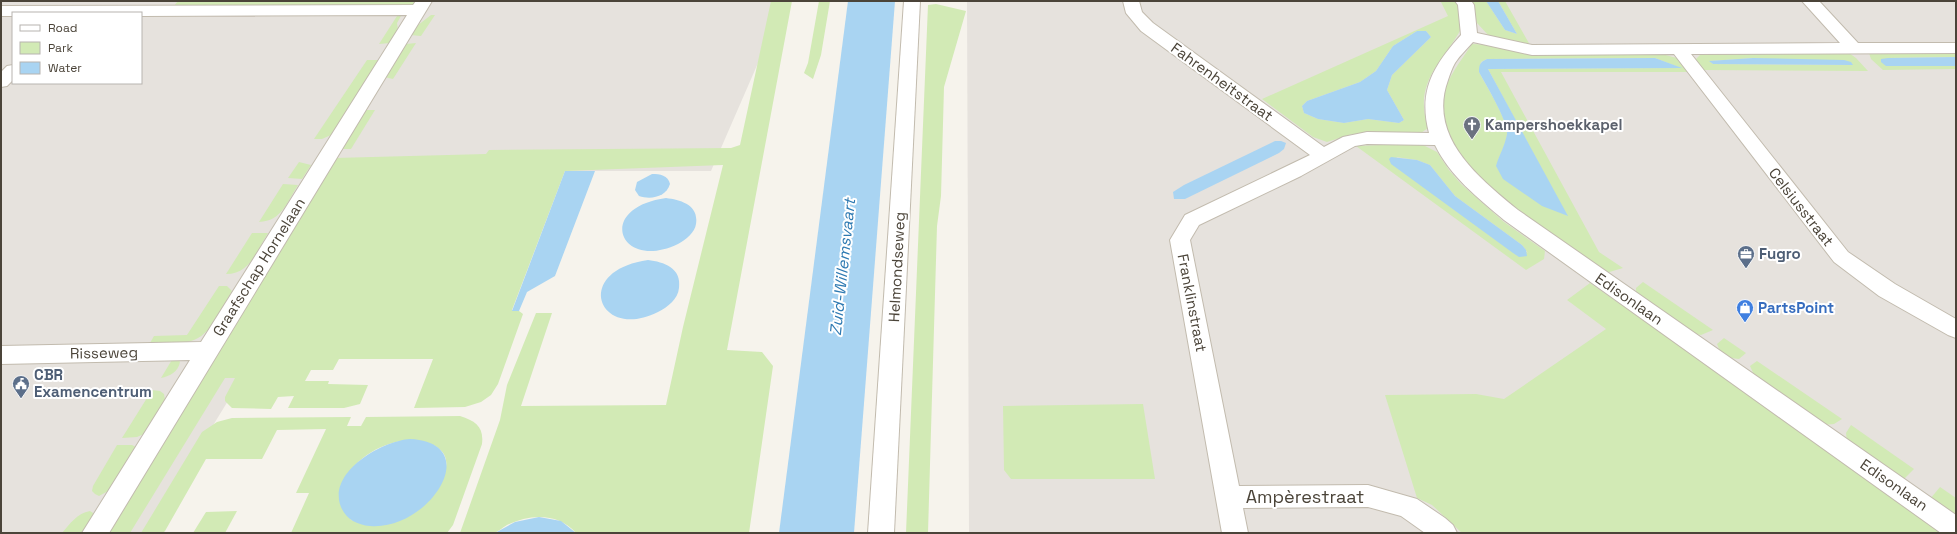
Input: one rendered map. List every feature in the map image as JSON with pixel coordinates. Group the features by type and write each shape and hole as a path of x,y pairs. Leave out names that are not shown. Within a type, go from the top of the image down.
{"street":[{"name":"Helmondseweg","path":"881,533 912,1"},
{"name":"Fahrenheitstraat","path":"1131,1 1134,13 1147,27 1323,155"},
{"path":"1463,1 1466,5 1469,36 1532,50 1956,48"},
{"path":"1810,1 1853,48"},
{"path":"1,12 420,6"},
{"name":"Graafschap Hornelaan","path":"95,533 420,6"},
{"name":"Edisonlaan","path":"1469,36 1444,65 1435,87 1433,114 1440,139 1455,163 1486,195 1511,215 1956,529"},
{"name":"Celsiusstraat","path":"1679,50 1816,227 1841,256 1887,290 1956,329"},
{"path":"1,82 12,71"},
{"name":"Franklinstraat","path":"1235,533 1180,240 1192,220 1294,171 1350,141 1362,139 1440,139"},
{"name":"Risseweg","path":"1,355 207,351"},
{"name":"Ampèrestraat","path":"1228,496 1368,496 1408,508 1444,533"}],"shaded area":[{"path":"1,1 785,1 711,171 369,171 147,533 1,533"},
{"path":"967,1 1956,1 1956,533 969,533"}],"green space":[{"path":"178,1 419,1 409,7 173,7"},
{"path":"771,1 792,1 727,350 762,352 773,366 749,533 576,533 561,521 552,518 534,517 516,521 494,533 460,533 500,420 507,385 536,313 552,313 521,406 666,405 683,327 723,165 565,171 512,310 519,311 523,314 498,384 491,395 481,402 465,407 414,408 433,359 339,359 333,370 311,370 305,381 329,381 328,384 368,385 360,404 344,408 288,408 294,396 278,397 271,409 232,408 225,401 225,397 235,378 225,378 130,533 105,533 334,158 486,154 489,150 731,148 740,145"},
{"path":"819,1 830,1 821,55 813,79 804,73 808,63"},
{"path":"1456,1 1459,7 1461,29 1438,63 1427,85 1424,98 1424,112 1428,128 1421,133 1352,134 1327,142 1313,137 1262,99 1448,16 1441,2","holes":["1417,31 1426,31 1431,37 1392,75 1387,90 1404,120 1399,123 1368,119 1344,123 1318,119 1304,113 1302,106 1307,101 1360,82 1376,71 1393,46"]},
{"path":"1470,1 1486,1 1505,30 1517,34 1498,1 1505,1 1530,45 1489,36 1477,23"},
{"path":"936,4 966,11 944,87 941,196 937,226 928,533 906,533 928,5"},
{"path":"431,15 435,15 421,36 410,35 413,29"},
{"path":"397,16 401,16 397,23 398,30 390,43 379,44"},
{"path":"416,43 393,79 384,77 406,44"},
{"path":"1472,44 1662,54 1684,60 1697,72 1501,72 1599,252 1623,268 1606,273 1529,222 1501,200 1476,176 1456,151 1444,124 1443,97 1451,76","holes":["1655,58 1681,68 1488,69 1567,216 1498,160 1506,140 1506,127 1504,119 1479,72 1481,62 1487,59"]},
{"path":"1709,53 1849,53 1868,71 1701,70 1696,59 1700,55","holes":["1753,58 1853,65 1713,64 1710,61"]},
{"path":"1869,53 1956,53 1956,57 1888,58 1886,66 1956,66 1956,69 1883,70 1871,59"},
{"path":"367,60 380,60 331,135 322,139 314,139"},
{"path":"365,110 375,110 351,149 341,149"},
{"path":"1421,144 1437,152 1461,184 1504,222 1545,251 1544,259 1526,270 1356,146","holes":["1396,157 1417,160 1430,165 1455,196 1522,245 1528,253"]},
{"path":"299,162 311,165 302,179 288,178"},
{"path":"283,184 298,185 287,204 279,214 267,221 259,222"},
{"path":"252,233 268,233 247,266 234,273 226,274"},
{"path":"1643,282 1713,330 1701,335 1692,333 1636,294 1636,288"},
{"path":"1590,283 1947,533 1462,533 1432,505 1417,498 1385,395 1476,394 1504,399 1606,329 1567,300"},
{"path":"219,286 227,286 232,291 210,327 198,338 186,342 150,343 154,336 187,335"},
{"path":"1724,338 1746,353 1739,359 1731,358 1725,355 1720,351 1717,344"},
{"path":"173,358 178,359 180,362 179,365 170,375 161,378"},
{"path":"1757,361 1842,419 1834,424 1823,425 1755,377 1750,366"},
{"path":"152,390 160,391 164,394 165,400 144,434 137,437 122,438"},
{"path":"1143,404 1155,479 1011,479 1004,470 1003,406"},
{"path":"460,416 470,420 478,426 482,433 482,444 453,525 447,533 291,533 309,493 296,493 326,429 277,430 262,459 206,459 165,531 163,533 141,533 202,432 217,422 232,418 351,417 347,426 361,426 366,417","holes":["407,440 433,445 445,456 445,470 436,486 420,502 399,514 375,521 351,520 341,488 352,469 359,462 376,450 396,442"]},
{"path":"1851,425 1914,469 1903,480 1847,441 1846,433"},
{"path":"117,445 132,445 136,447 110,490 99,496 92,491 93,486"},
{"path":"1940,487 1956,498 1956,517 1930,499"},
{"path":"90,511 93,513 93,517 83,533 62,533 78,516"},
{"path":"237,511 225,533 193,533 206,512"}],"water":[{"name":"Zuid-Willemsvaart","path":"848,1 895,1 854,533 779,533"},
{"path":"1486,1 1498,1 1517,34 1505,30"},
{"path":"1417,31 1426,31 1431,37 1392,75 1387,90 1404,120 1399,123 1368,119 1344,123 1318,119 1304,113 1302,106 1307,101 1360,82 1376,71 1393,46"},
{"path":"1956,57 1956,66 1886,66 1881,62 1881,59 1888,58"},
{"path":"1655,58 1682,68 1488,69 1568,216 1542,206 1503,179 1496,166 1506,138 1506,128 1496,103 1479,72 1483,61 1487,59"},
{"path":"1753,58 1844,60 1851,62 1853,65 1713,64 1709,61"},
{"path":"1275,141 1286,143 1284,149 1279,153 1185,199 1174,199 1173,192 1184,185"},
{"path":"1391,157 1417,160 1430,165 1455,196 1522,245 1526,250 1527,256 1519,257 1513,253 1391,164 1389,159"},
{"path":"565,171 595,171 555,276 527,292 519,311 512,311"},
{"path":"652,174 666,177 670,184 668,188 662,195 648,198 639,196 635,190 637,182"},
{"path":"666,198 683,202 695,212 696,224 692,233 678,244 658,250 642,250 630,244 623,235 623,224 629,213 643,204"},
{"path":"648,260 666,264 678,275 679,288 675,299 658,312 637,319 621,318 609,312 602,301 602,289 609,277 624,267"},
{"path":"410,439 433,444 444,455 446,470 441,486 429,502 412,515 392,524 370,526 352,521 341,507 339,494 342,482 349,471 372,452 398,441"},
{"path":"539,517 561,521 576,533 495,533 515,522"}],"place":[{"name":"Kampershoekkapel","path":"1472,140"},
{"name":"Fugro","path":"1746,269"},
{"name":"PartsPoint","path":"1745,323"},
{"name":"CBR Examencentrum","path":"21,399"}]}
